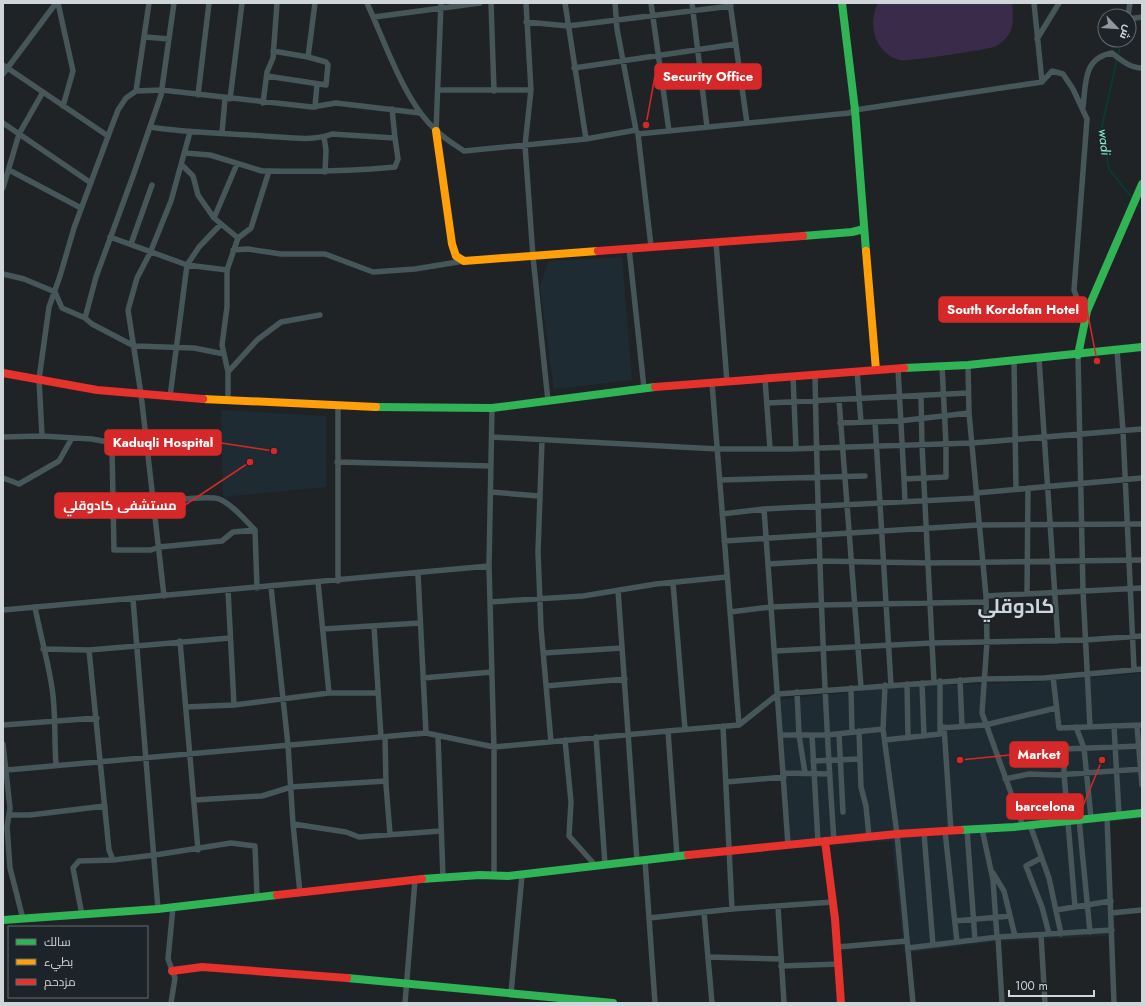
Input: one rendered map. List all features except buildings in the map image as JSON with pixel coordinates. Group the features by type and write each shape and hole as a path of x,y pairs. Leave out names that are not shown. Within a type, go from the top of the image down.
{"street":[{"path":"3,74 5,67 57,3"},
{"path":"57,3 73,71 64,106"},
{"path":"136,91 149,3"},
{"path":"85,318 96,277 162,90 174,3"},
{"path":"198,95 209,3"},
{"path":"222,133 242,3"},
{"path":"264,103 267,76 273,51 278,3"},
{"path":"308,57 315,3"},
{"path":"367,3 406,90 420,113 436,131 464,151 586,139 637,132 670,131 849,113 855,110 1042,82 1052,71 1063,74 1083,107 1087,118 1074,290 1078,301 1087,311"},
{"path":"374,18 441,6 480,3"},
{"path":"492,3 494,90"},
{"path":"526,3 531,90 525,145 533,257 548,401"},
{"path":"565,3 586,139"},
{"path":"615,3 623,60 637,132 651,246"},
{"path":"651,3 670,131"},
{"path":"842,3 855,110 876,370"},
{"path":"1034,3 1042,82"},
{"path":"1037,39 1060,3"},
{"path":"526,22 568,26 653,16 692,6 730,4 747,123"},
{"path":"441,6 436,131 452,244 456,256 464,261"},
{"path":"692,6 707,127"},
{"path":"145,37 169,39"},
{"path":"574,68 736,44"},
{"path":"267,76 326,86 328,65 308,57 273,51"},
{"path":"1083,107 1086,77 1091,64 1101,55 1112,53 1123,63 1137,68 1142,68"},
{"path":"5,67 108,136"},
{"path":"315,107 317,84"},
{"path":"42,436 39,379 49,307 90,183 118,110 126,98 136,91 162,90 264,103 315,107 336,103 420,113"},
{"path":"438,90 531,90"},
{"path":"3,188 19,134 43,92"},
{"path":"185,153 210,155 238,164 269,171 325,172 395,167 398,159 394,138 392,109"},
{"path":"3,123 90,183"},
{"path":"150,127 190,132 299,137 324,137 332,134 394,138"},
{"path":"164,596 142,394 128,310 137,278 150,253 171,201 190,132"},
{"path":"324,137 326,150 325,172"},
{"path":"182,164 193,176 198,195 214,218 238,238"},
{"path":"214,218 238,164"},
{"path":"9,170 81,208"},
{"path":"228,400 228,372 222,345 227,307 227,270 238,238 251,228 269,171"},
{"path":"1090,727 1082,561 1078,355 1087,311 1142,184"},
{"path":"131,244 152,186"},
{"path":"170,397 187,265 199,247 221,224"},
{"path":"233,250 248,249 281,254 325,254 373,272 415,269 464,261 852,232 864,229"},
{"path":"110,237 131,244 150,253 187,265 227,270"},
{"path":"716,242 727,382"},
{"path":"629,248 644,388"},
{"path":"3,274 24,279 55,292 62,308 85,318 92,324 134,346 194,348 224,354"},
{"path":"228,372 257,340 281,322 320,315"},
{"path":"3,373 97,390 170,397 338,406 492,408 644,388 857,371 968,365 1078,355 1142,347"},
{"path":"1117,350 1126,480 1134,669"},
{"path":"1039,359 1052,525 1058,642"},
{"path":"1014,361 1016,489"},
{"path":"968,365 969,413 986,599 986,642 982,713 1005,779 1049,878 1061,934"},
{"path":"904,479 946,477 942,366"},
{"path":"898,369 899,421 903,445 905,501"},
{"path":"857,371 861,422"},
{"path":"815,375 818,448 818,535 827,735 834,841"},
{"path":"793,376 796,448"},
{"path":"766,379 770,449"},
{"path":"712,383 738,725"},
{"path":"768,403 943,396 968,393"},
{"path":"922,396 922,445 932,643 942,727 948,831 957,942"},
{"path":"839,400 861,687"},
{"path":"338,406 338,581"},
{"path":"492,408 489,566 494,747 494,876"},
{"path":"840,423 899,421 969,413"},
{"path":"875,422 891,685"},
{"path":"492,437 718,449 770,449 972,444 1142,429"},
{"path":"3,437 42,436 108,442 112,448 111,467 114,550 151,550 159,547 222,541 232,532 254,530"},
{"path":"3,478 19,484 59,461 72,438"},
{"path":"542,440 538,552 551,742"},
{"path":"337,462 491,466"},
{"path":"720,480 865,476"},
{"path":"722,514 764,509 925,501 1016,489 1142,478"},
{"path":"1027,594 1028,488"},
{"path":"490,492 539,496"},
{"path":"153,502 192,499 219,499 234,509 254,530 257,588"},
{"path":"764,509 788,844"},
{"path":"724,541 979,525 1142,524"},
{"path":"768,564 820,561 928,563 1142,560"},
{"path":"3,610 418,574 489,566"},
{"path":"418,574 426,733"},
{"path":"490,602 583,596 618,590 727,577"},
{"path":"318,582 329,693"},
{"path":"673,583 685,729"},
{"path":"271,586 284,698 293,824 300,893"},
{"path":"730,612 771,607 855,604 886,605 986,599 1027,594 1142,588"},
{"path":"228,590 234,704"},
{"path":"618,590 629,734 641,860 649,918 655,1003"},
{"path":"132,598 155,855 158,909"},
{"path":"35,607 52,687 55,720 53,732 56,764"},
{"path":"323,629 420,623"},
{"path":"374,626 390,834"},
{"path":"774,652 858,646 889,647 932,643 1058,642 1133,638 1142,636"},
{"path":"43,649 89,650 230,638"},
{"path":"180,642 189,754 195,800 198,850"},
{"path":"544,653 622,648"},
{"path":"89,650 109,850 112,860"},
{"path":"7,770 56,764 146,758 426,733 494,747 596,738 738,725 778,694 960,680 1053,677 1142,669"},
{"path":"423,678 492,672"},
{"path":"1053,677 1058,728 1139,725 1142,785"},
{"path":"546,686 625,679"},
{"path":"960,680 962,726"},
{"path":"922,683 924,736"},
{"path":"907,684 908,738"},
{"path":"885,685 883,729 897,834 913,1003"},
{"path":"851,688 861,787 866,806 868,837"},
{"path":"797,692 799,735 805,773"},
{"path":"186,707 234,704 329,693 378,693"},
{"path":"942,727 985,725 1056,708"},
{"path":"3,725 97,718"},
{"path":"723,726 732,909"},
{"path":"1114,726 1119,815"},
{"path":"885,740 940,734 942,727"},
{"path":"1076,727 1084,748 1091,818"},
{"path":"781,735 827,735 883,729"},
{"path":"668,731 677,856"},
{"path":"839,734 843,812"},
{"path":"812,735 814,774 821,842 833,902 838,948 841,1003"},
{"path":"438,736 443,878"},
{"path":"596,738 605,864"},
{"path":"565,740 571,802 570,836 595,865"},
{"path":"3,744 7,770 9,815 7,827 10,868 23,919"},
{"path":"1075,907 1064,774 1064,749 1140,746"},
{"path":"813,761 859,759"},
{"path":"1005,779 1029,774 1064,774 1116,769 1142,769"},
{"path":"726,782 805,773 830,774"},
{"path":"195,800 262,796 291,787 386,781"},
{"path":"9,815 30,815 105,806"},
{"path":"3,920 158,909 415,880 480,875 522,875 595,865 788,844 834,841 897,834 982,829 1142,813"},
{"path":"1107,816 1114,1003"},
{"path":"1079,819 1090,932"},
{"path":"293,824 346,832 359,837 441,831"},
{"path":"982,829 990,870 1002,1003"},
{"path":"967,830 975,940"},
{"path":"924,833 933,945"},
{"path":"82,915 73,868 79,860 112,860 198,850 231,843 255,846 256,897"},
{"path":"1041,858 1026,866 1042,906 1049,934"},
{"path":"990,870 1004,890 1015,936"},
{"path":"511,993 522,875"},
{"path":"406,1003 415,880"},
{"path":"1056,910 1111,901"},
{"path":"649,918 732,909 833,902"},
{"path":"171,1003 175,978 168,959 173,907"},
{"path":"778,907 784,1003"},
{"path":"1111,913 1142,910"},
{"path":"704,912 712,1003"},
{"path":"955,921 973,918 1010,916"},
{"path":"908,948 997,937 1112,930"},
{"path":"1041,935 1045,1003"},
{"path":"838,948 907,942"},
{"path":"708,957 839,964"},
{"path":"172,971 202,968 407,982 573,1001 613,1003"}],"shaded area":[{"path":"878,3 1012,3 1012,26 1005,39 994,47 930,58 900,60 891,57 884,52 879,45 873,20"},
{"path":"622,257 632,380 554,389 540,287 548,261"},
{"path":"221,410 326,416 326,487 223,497"},
{"path":"1142,673 1142,819 1110,822 1115,932 1105,936 994,942 904,953 892,841 785,848 775,700 912,686 1037,682"}],"waterway":[{"name":"wadi","path":"1118,56 1120,48"},
{"name":"wadi","path":"1117,59 1102,126 1109,169 1133,199"},
{"name":"wadi","path":"1136,203 1142,210"}],"traffic: fast":[{"path":"842,3 855,110 866,251"},
{"path":"1078,355 1087,311 1142,184"},
{"path":"803,236 852,232 864,229"},
{"path":"904,368 968,365 1142,347"},
{"path":"376,407 492,408 655,387"},
{"path":"960,830 1014,827 1142,813"},
{"path":"422,879 480,875 508,876 688,855"},
{"path":"3,920 158,909 277,895"},
{"path":"347,978 613,1003"}],"traffic: slow":[{"path":"436,131 452,244 456,256 464,261 598,251"},
{"path":"866,251 876,370"},
{"path":"203,399 376,407"}],"traffic: jam":[{"path":"598,251 803,236"},
{"path":"655,387 904,368"},
{"path":"3,373 97,390 203,399"},
{"path":"688,855 897,834 960,830"},
{"path":"825,841 835,919 841,1003"},
{"path":"277,895 422,879"},
{"path":"172,971 202,967 347,978"}],"place":[{"name":"Security Office","path":"646,125"},
{"name":"South Kordofan Hotel","path":"1097,361"},
{"name":"Kaduqli Hospital","path":"274,451"},
{"name":"مستشفى كادوقلي","path":"250,462"},
{"name":"Market","path":"960,760"},
{"name":"barcelona","path":"1102,760"}],"district":[{"name":"كادوقلي","path":"1016,606"}]}
